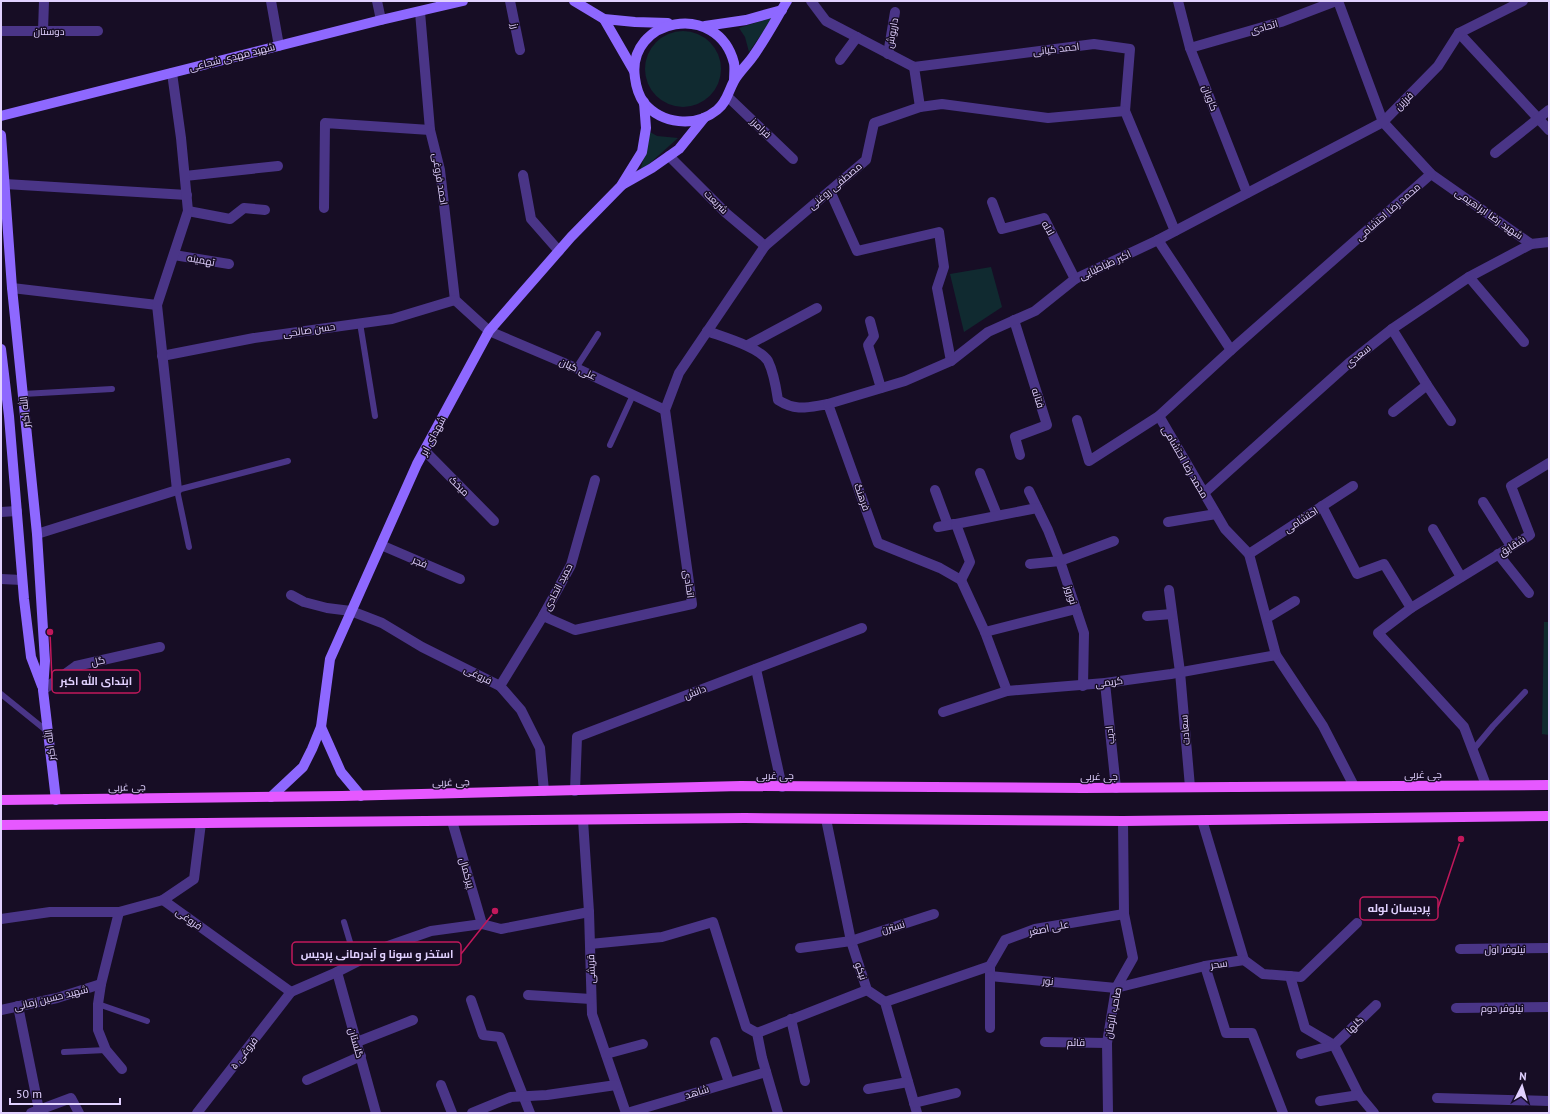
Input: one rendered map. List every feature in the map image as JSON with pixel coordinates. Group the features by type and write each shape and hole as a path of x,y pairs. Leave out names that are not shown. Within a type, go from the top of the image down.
{"main road":[{"name":"شهید مهدی شجاعی","path":"1,116 461,1"},
{"path":"574,1 604,19 635,22 689,22 705,26 719,35 729,48 734,64 734,81"},
{"path":"672,23 657,29 645,40 637,55 634,71 636,87 644,102 656,113 671,120 687,122 704,118 718,110 728,96 734,81 754,56 788,1"},
{"path":"705,26 746,20 782,10"},
{"path":"604,19 634,71"},
{"path":"621,186 642,152 646,128 644,102"},
{"path":"621,186 652,168 679,149 704,118"},
{"name":"الله اکبر","path":"1,135 12,288 37,534 45,661 43,690 56,800"},
{"name":"شهدای ابر","path":"321,727 330,658 425,451 489,331 559,251 621,186"},
{"name":"الله اکبر","path":"1,349 9,416 22,580 31,657 43,690"},
{"path":"321,727 341,772 361,796"},
{"path":"271,797 303,766 321,727"},
{"name":"جی غربی","path":"1,800 361,796 741,786 1116,788 1549,785"},
{"path":"1,825 826,819 1123,821 1549,816"}],"street":[{"path":"43,31 44,1"},
{"path":"271,1 279,46"},
{"path":"377,1 381,20"},
{"name":"رز","path":"510,1 520,50"},
{"path":"811,1 826,21 914,67 920,107"},
{"name":"کاویان","path":"1178,1 1190,48 1247,193"},
{"name":"اتحادی","path":"1190,48 1281,22 1337,1"},
{"name":"فرزین","path":"1337,1 1383,122 1438,66 1459,33"},
{"path":"1523,1 1459,33 1549,130"},
{"name":"احمد فروغی","path":"420,12 430,130 440,170 455,300"},
{"name":"داریوش","path":"888,54 896,12"},
{"name":"دوستان","path":"1,31 98,31"},
{"path":"840,60 857,37"},
{"name":"احمد کیانی","path":"914,67 1094,44 1130,49 1125,111 1175,231"},
{"path":"37,534 177,490 157,305 188,211 181,138 172,73"},
{"name":"فرامرز","path":"728,96 793,159"},
{"name":"مصطفی روغنی","path":"665,410 679,373 765,246 866,160 874,123 920,107 942,104 1048,118 1125,111"},
{"path":"1495,153 1549,110"},
{"name":"شهید رضا ابراهیمی","path":"1383,122 1431,174 1531,244 1549,242"},
{"name":"اکبر طباطبایی","path":"828,404 904,381 952,361 988,332 1035,311 1075,279 1158,240 1383,122"},
{"path":"324,208 325,123 430,130"},
{"name":"شریعت","path":"669,156 726,213 765,246"},
{"path":"185,176 278,166"},
{"name":"محمد رضا احتشامی","path":"1354,786 1323,726 1276,655 1249,554 1225,529 1159,416 1231,350 1431,174"},
{"path":"522,175 531,219 559,251"},
{"path":"5,184 187,195"},
{"path":"830,191 857,251 939,232 944,267 937,288 952,361"},
{"name":"لاله","path":"992,202 1002,229 1044,218 1075,279"},
{"path":"188,211 230,219 244,208 265,210"},
{"path":"1158,240 1231,350"},
{"name":"سعدی","path":"1204,493 1349,363 1392,329 1469,277 1531,244"},
{"name":"تهمینه","path":"174,255 229,264"},
{"path":"1469,277 1524,342"},
{"path":"12,288 157,305"},
{"path":"455,300 489,331"},
{"name":"حسن صالحی","path":"162,356 254,338 392,319 455,300"},
{"path":"748,345 817,308"},
{"name":"فتانه","path":"1014,320 1047,425 1015,436 1020,455"},
{"path":"870,321 874,336 868,345 881,388"},
{"path":"1392,329 1451,421"},
{"name":"علی کیان","path":"489,331 576,368 665,410"},
{"path":"707,331 748,345 767,360 774,377 778,400 789,407 804,408 828,404"},
{"path":"1393,412 1427,385"},
{"name":"فرهنگ","path":"828,404 878,543 940,568 961,580"},
{"name":"اتحادی","path":"543,616 575,630 692,604 665,410"},
{"path":"1077,420 1089,461 1159,416"},
{"name":"میخک","path":"425,451 494,520"},
{"name":"شقایق","path":"1486,785 1464,727 1378,632 1411,608 1530,534 1511,486 1549,463"},
{"path":"980,473 997,516"},
{"name":"حمید اتحادی","path":"500,686 543,616 571,565 595,480"},
{"name":"احتشامی","path":"1249,554 1353,486"},
{"path":"935,490 948,525 970,562 961,580 985,632 1008,691"},
{"name":"نوروز","path":"1029,491 1060,561 1084,633 1083,686"},
{"path":"1483,502 1511,546"},
{"path":"1322,506 1357,574 1384,564 1411,608"},
{"path":"948,525 1037,508"},
{"path":"1,512 17,510"},
{"path":"1168,522 1216,514"},
{"path":"1433,529 1461,577"},
{"path":"1030,564 1060,561 1114,541"},
{"name":"فجر","path":"381,545 460,579"},
{"path":"1498,554 1529,592"},
{"path":"1,579 22,580"},
{"name":"سعادت","path":"1169,590 1180,672 1190,787"},
{"name":"فروغی","path":"291,595 304,602 327,608 351,611 382,623 422,647 500,686 521,710 540,748 544,791"},
{"path":"1267,618 1295,601"},
{"path":"985,632 1076,609"},
{"path":"1147,616 1172,614"},
{"name":"دانش","path":"575,790 577,737 862,628"},
{"name":"گل","path":"43,690 76,666 160,647"},
{"name":"کریمی","path":"944,712 1008,691 1083,686 1180,672 1276,655"},
{"path":"756,669 782,787"},
{"name":"ادیب","path":"1105,683 1116,788"},
{"name":"نیکو","path":"826,819 851,941 867,990 885,1002"},
{"name":"قریشی","path":"583,820 589,912 592,1014 627,1113"},
{"path":"1202,820 1244,960 1263,974 1302,977 1357,923"},
{"name":"پیرکمال","path":"452,821 482,924"},
{"name":"صاحب الزمان","path":"1108,1113 1107,1043 1116,988 1133,958 1124,914 1123,821"},
{"name":"فروغی","path":"201,823 194,879 163,900 291,992"},
{"path":"1,919 50,912 119,912 163,900"},
{"path":"119,912 101,984 98,1004 98,1030 106,1050 122,1070"},
{"path":"291,992 337,972 388,946 431,932 482,924 501,929 589,912"},
{"name":"نسترن","path":"800,948 851,941 934,914"},
{"name":"علی اصغر","path":"990,971 1005,940 1035,929 1124,914"},
{"path":"590,944 662,937 713,922 746,1027 757,1033 778,1113"},
{"name":"نیلوفر اول","path":"1460,949 1549,948"},
{"name":"سحر","path":"1244,960 1205,966 1226,1034 1252,1033 1283,1113"},
{"name":"نور","path":"990,971 1116,988 1205,966"},
{"path":"956,1093 916,1108 885,1002 990,971 990,1028"},
{"name":"گلستان","path":"337,972 376,1113"},
{"path":"1290,976 1305,1028 1334,1045 1359,1095 1374,1113"},
{"name":"شهید حسین زمانی","path":"1,1010 57,998 101,984"},
{"path":"757,1033 867,990"},
{"name":"فروغی ۵","path":"197,1113 291,992"},
{"path":"528,995 592,999"},
{"path":"471,1000 483,1035 500,1037 530,1113"},
{"name":"گلها","path":"1334,1045 1376,1005"},
{"path":"18,1006 35,1112 71,1098 79,1113"},
{"name":"نیلوفر دوم","path":"1456,1008 1549,1007"},
{"path":"791,1019 806,1081"},
{"path":"357,1042 413,1020"},
{"path":"715,1042 729,1082"},
{"name":"قائم","path":"1045,1042 1107,1043"},
{"path":"606,1054 643,1044"},
{"path":"1301,1054 1334,1045"},
{"path":"307,1080 361,1056"},
{"name":"شاهد","path":"627,1113 766,1072"},
{"path":"868,1089 908,1082"},
{"path":"441,1085 452,1113"},
{"path":"472,1113 511,1097 547,1095 616,1085"},
{"path":"1320,1101 1359,1095"},
{"path":"1437,1098 1549,1101"}],"lane":[{"path":"360,323 376,416"},
{"path":"576,368 598,334"},
{"path":"23,394 112,388"},
{"path":"610,445 633,395"},
{"path":"189,547 177,490 288,461"},
{"path":"1473,750 1525,692"},
{"path":"1,694 48,732"},
{"path":"344,922 356,962"},
{"path":"98,1004 147,1021"},
{"path":"64,1052 106,1050"}],"green space":[{"path":"773,17 749,52 745,37 739,28"},
{"path":"683,31 697,34 710,42 718,55 721,69 718,83 710,96 697,104 683,107 669,104 656,96 648,83 645,69 648,55 656,42 669,34"},
{"path":"650,132 657,136 678,138 640,172"},
{"path":"991,267 1002,307 964,332 950,274"},
{"path":"1544,622 1549,622 1549,735 1542,734"}],"place":[{"name":"ابتدای الله اکبر","path":"50,632"},
{"name":"پردیسان لوله","path":"1461,839"},
{"name":"استخر و سونا و آبدرمانی پردیس","path":"495,911"}]}
